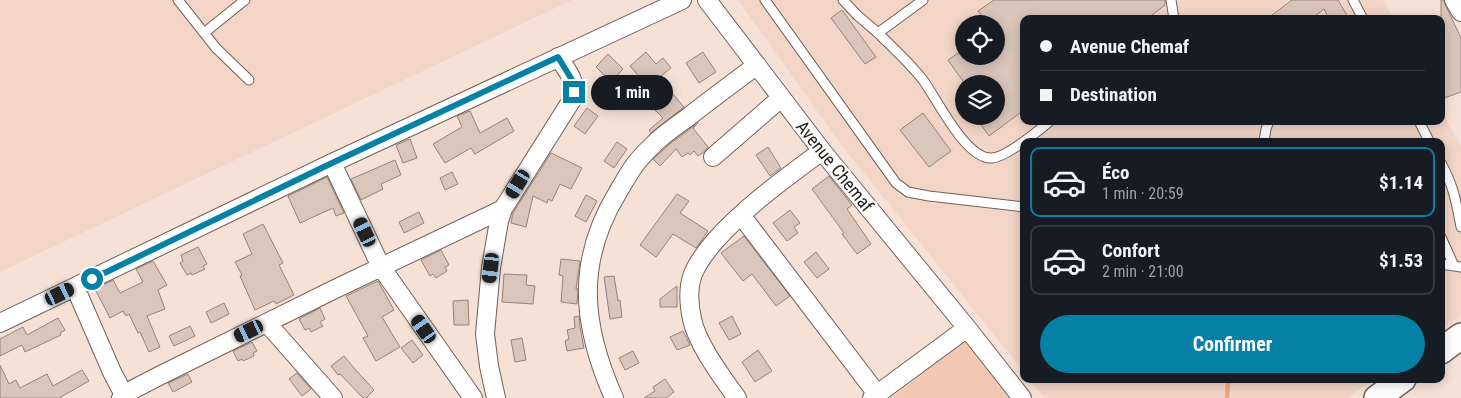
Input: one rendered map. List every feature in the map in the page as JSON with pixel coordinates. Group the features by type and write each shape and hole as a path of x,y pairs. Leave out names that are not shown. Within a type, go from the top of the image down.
{"street":[{"path":"0,323 332,163 682,0"},
{"name":"Avenue Chemaf","path":"707,0 822,151 1022,398"},
{"path":"1454,0 1461,12"},
{"path":"496,398 485,334 492,260 503,209 574,92 572,80 558,57"},
{"path":"614,398 600,366 587,302 592,255 604,219 634,166 658,140 757,66"},
{"path":"713,157 782,98"},
{"path":"737,398 721,375 696,331 692,319 690,291 692,276 697,264 727,228 786,178 822,151"},
{"path":"332,163 381,267 473,398"},
{"path":"74,287 112,372 130,395 267,323 503,209"},
{"path":"741,215 874,396 967,328"},
{"path":"267,323 333,398"},
{"path":"1445,347 1461,336"},
{"path":"1377,398 1398,383"}],"lane":[{"path":"178,0 216,48 249,80"},
{"path":"204,33 245,0"},
{"path":"765,0 896,183 908,192 929,196 1020,207"},
{"path":"843,0 878,33 922,80 956,131 971,148 982,156 992,158 1001,156 1020,144"},
{"path":"878,33 923,0"},
{"path":"1171,0 1173,15"},
{"path":"1354,0 1361,15"},
{"path":"1027,138 1045,125"},
{"path":"1264,138 1268,125"},
{"path":"1421,125 1428,138"},
{"path":"1445,170 1451,181 1461,227"},
{"path":"1445,244 1458,266"},
{"path":"1445,264 1458,266"}],"shaded area":[{"path":"0,0 572,0 0,272"},
{"path":"738,0 1383,0 1391,15 1020,15 1020,125 1445,125 1445,117 1461,147 1461,315 1445,327 1445,138 1020,138 1020,367 843,147"},
{"path":"972,335 1027,398 891,398"},
{"path":"1032,383 1369,383 1348,398 1045,398"}],"building":[{"path":"994,0 1165,0 1165,5 1152,15 1020,15 1020,113 1005,124 1005,75 959,75 948,60 955,55 955,65 1005,65 1005,15 981,15 978,11"},
{"path":"1292,0 1338,0 1347,15 1327,15 1324,9 1316,15 1272,15"},
{"path":"1441,0 1443,0 1461,38 1461,92 1445,98 1445,15 1441,15"},
{"path":"842,10 876,57 865,64 831,18"},
{"path":"646,52 656,64 663,58 671,68 661,76 670,85 667,87 684,107 651,133 649,130 663,118 655,110 665,101 650,85 648,87 630,66"},
{"path":"703,52 716,72 699,83 686,63"},
{"path":"608,54 623,69 611,82 596,67"},
{"path":"587,108 598,116 585,134 574,126"},
{"path":"470,111 480,133 507,118 514,131 475,154 471,148 445,163 433,144 462,127 457,116"},
{"path":"923,113 951,151 929,167 900,130"},
{"path":"698,123 693,128 708,147 705,151 698,156 694,151 690,155 688,153 682,157 676,149 660,166 653,159 671,143"},
{"path":"981,125 1004,125 989,136"},
{"path":"410,139 417,158 403,163 396,145"},
{"path":"617,142 627,149 614,168 604,161"},
{"path":"768,147 781,168 770,176 756,155"},
{"path":"551,153 582,168 571,189 560,184 552,201 548,199 547,203 533,196 526,227 511,223 513,213"},
{"path":"395,160 401,175 381,184 383,189 361,200 351,179"},
{"path":"452,172 458,184 445,190 440,178"},
{"path":"829,176 852,205 847,209 871,244 857,254 812,189"},
{"path":"327,177 344,213 336,216 333,208 300,223 288,196"},
{"path":"677,194 689,201 680,213 708,231 696,248 673,234 656,257 640,245"},
{"path":"586,195 597,201 586,222 575,216"},
{"path":"790,210 800,223 794,227 798,233 787,241 773,223"},
{"path":"419,212 424,223 404,233 399,222"},
{"path":"263,224 283,263 279,265 294,295 276,304 274,301 255,310 235,262 252,254 243,234"},
{"path":"744,236 790,296 776,306 752,274 743,281 721,253"},
{"path":"198,247 207,264 203,266 205,269 192,275 191,273 187,275 180,263 183,261 181,255"},
{"path":"441,250 449,265 445,267 447,271 436,278 433,274 430,276 421,260"},
{"path":"816,252 829,269 817,278 804,262"},
{"path":"561,259 580,261 576,289 578,289 577,304 561,302 563,276 559,275"},
{"path":"153,261 167,285 158,290 165,309 147,316 160,347 149,352 129,314 126,316 123,311 110,318 95,289 113,280 120,293 143,282 136,269"},
{"path":"504,274 527,275 526,285 535,286 533,304 502,302"},
{"path":"614,276 622,317 610,319 604,277"},
{"path":"378,281 394,310 382,317 400,347 376,361 363,338 368,336 346,296"},
{"path":"677,286 677,307 660,307 660,299"},
{"path":"468,300 469,325 454,325 453,301"},
{"path":"224,303 229,314 211,323 206,312"},
{"path":"320,308 325,319 320,322 323,326 311,332 309,328 305,330 299,319"},
{"path":"579,316 584,348 567,351 565,341 569,339 567,330 575,328 574,317"},
{"path":"732,316 741,334 729,340 719,323"},
{"path":"58,318 65,330 60,333 61,335 25,352 22,345 0,356 0,339 23,327 27,335"},
{"path":"190,326 195,336 174,346 169,336"},
{"path":"683,331 690,345 677,350 670,337"},
{"path":"522,338 526,360 515,362 511,340"},
{"path":"412,340 423,355 413,363 401,348"},
{"path":"252,342 257,351 253,353 254,356 238,361 233,351"},
{"path":"758,350 772,371 755,382 742,362"},
{"path":"633,351 639,363 625,370 619,358"},
{"path":"344,356 374,390 366,398 363,398 331,366"},
{"path":"0,365 9,384 16,380 20,388 47,374 53,386 82,370 89,381 59,398 0,398"},
{"path":"297,373 311,389 302,396 289,379"},
{"path":"188,374 192,382 173,392 168,383"},
{"path":"665,379 674,392 666,398 644,398 655,391 653,387"}],"waterway":[{"path":"1227,398 1229,383"}],"route":[{"path":"92,279 332,163 558,57 572,80 574,92"}]}
